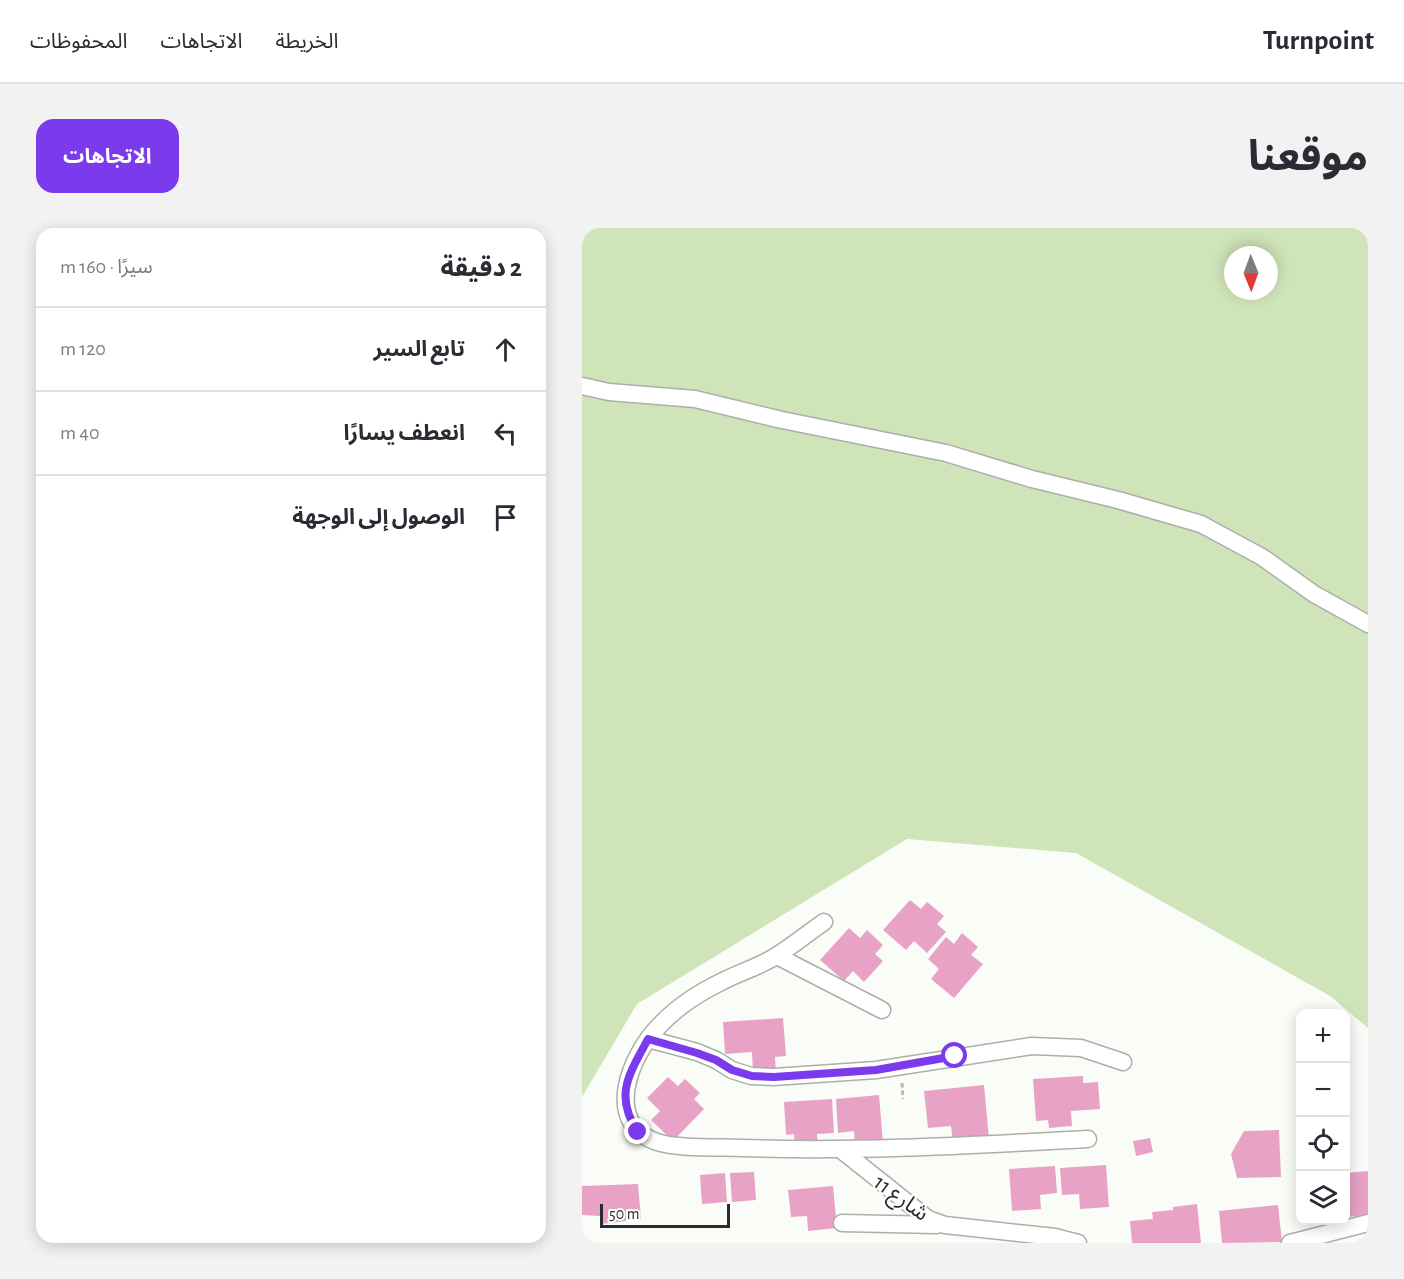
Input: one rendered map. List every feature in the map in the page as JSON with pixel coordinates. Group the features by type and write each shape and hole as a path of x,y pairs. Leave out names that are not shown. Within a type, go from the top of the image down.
{"street":[{"path":"582,386 609,392 695,399 782,420 946,453 1032,479 1118,500 1201,524 1262,557 1314,594 1368,624"},
{"path":"824,922 777,956 701,993 660,1025 648,1039 626,1083 625,1100 628,1117 638,1132 657,1142 676,1145 840,1149 962,1146 1088,1139"},
{"path":"777,956 882,1010"},
{"path":"648,1039 697,1053 716,1060 732,1070 752,1076 774,1077 876,1070 1032,1046 1081,1048 1123,1062"},
{"name":"شارع 11","path":"840,1149 928,1219 945,1225 1078,1243"},
{"path":"842,1223 945,1225"},
{"path":"1290,1243 1368,1224"}],"green space":[{"path":"582,228 1368,228 1368,1028 1350,1013 1350,1009 1345,1009 1330,996 1076,853 907,839 637,1004 582,1097"}],"building":[{"path":"910,900 921,909 927,902 944,916 937,924 946,932 927,953 914,941 906,950 883,930"},
{"path":"849,928 860,938 867,930 883,945 875,954 883,961 864,982 853,971 844,981 820,960"},
{"path":"962,933 978,947 971,955 983,964 954,998 931,979 939,969 928,959 946,937 954,944"},
{"path":"783,1018 786,1056 775,1057 776,1073 753,1074 752,1052 725,1054 723,1022"},
{"path":"1083,1076 1083,1083 1098,1082 1100,1109 1071,1111 1072,1126 1049,1128 1048,1120 1036,1121 1033,1079"},
{"path":"668,1077 678,1086 685,1079 700,1093 694,1099 704,1109 673,1141 651,1120 660,1111 647,1098"},
{"path":"984,1085 989,1139 953,1142 951,1126 928,1128 924,1091"},
{"path":"879,1095 883,1143 855,1145 854,1131 838,1133 836,1099"},
{"path":"832,1099 834,1133 817,1134 818,1145 795,1147 794,1134 786,1135 784,1102"},
{"path":"1279,1130 1281,1177 1237,1178 1231,1154 1244,1131"},
{"path":"1150,1138 1153,1152 1136,1156 1133,1141"},
{"path":"1106,1165 1109,1207 1080,1209 1079,1194 1062,1195 1060,1168"},
{"path":"1055,1166 1057,1193 1040,1195 1041,1209 1012,1211 1009,1169"},
{"path":"1368,1171 1368,1215 1350,1217 1350,1173"},
{"path":"754,1172 756,1200 732,1202 730,1173"},
{"path":"725,1173 727,1202 702,1204 700,1175"},
{"path":"638,1184 641,1219 602,1224 600,1216 582,1215 582,1186"},
{"path":"833,1186 837,1228 808,1231 807,1216 791,1217 788,1190"},
{"path":"1197,1204 1201,1243 1132,1243 1130,1221 1153,1219 1152,1212"},
{"path":"1278,1205 1282,1242 1222,1243 1219,1211"}],"route":[{"path":"638,1132 628,1117 625,1100 626,1083 648,1039 697,1053 716,1060 732,1070 752,1076 796,1076 876,1070 955,1056"}]}
